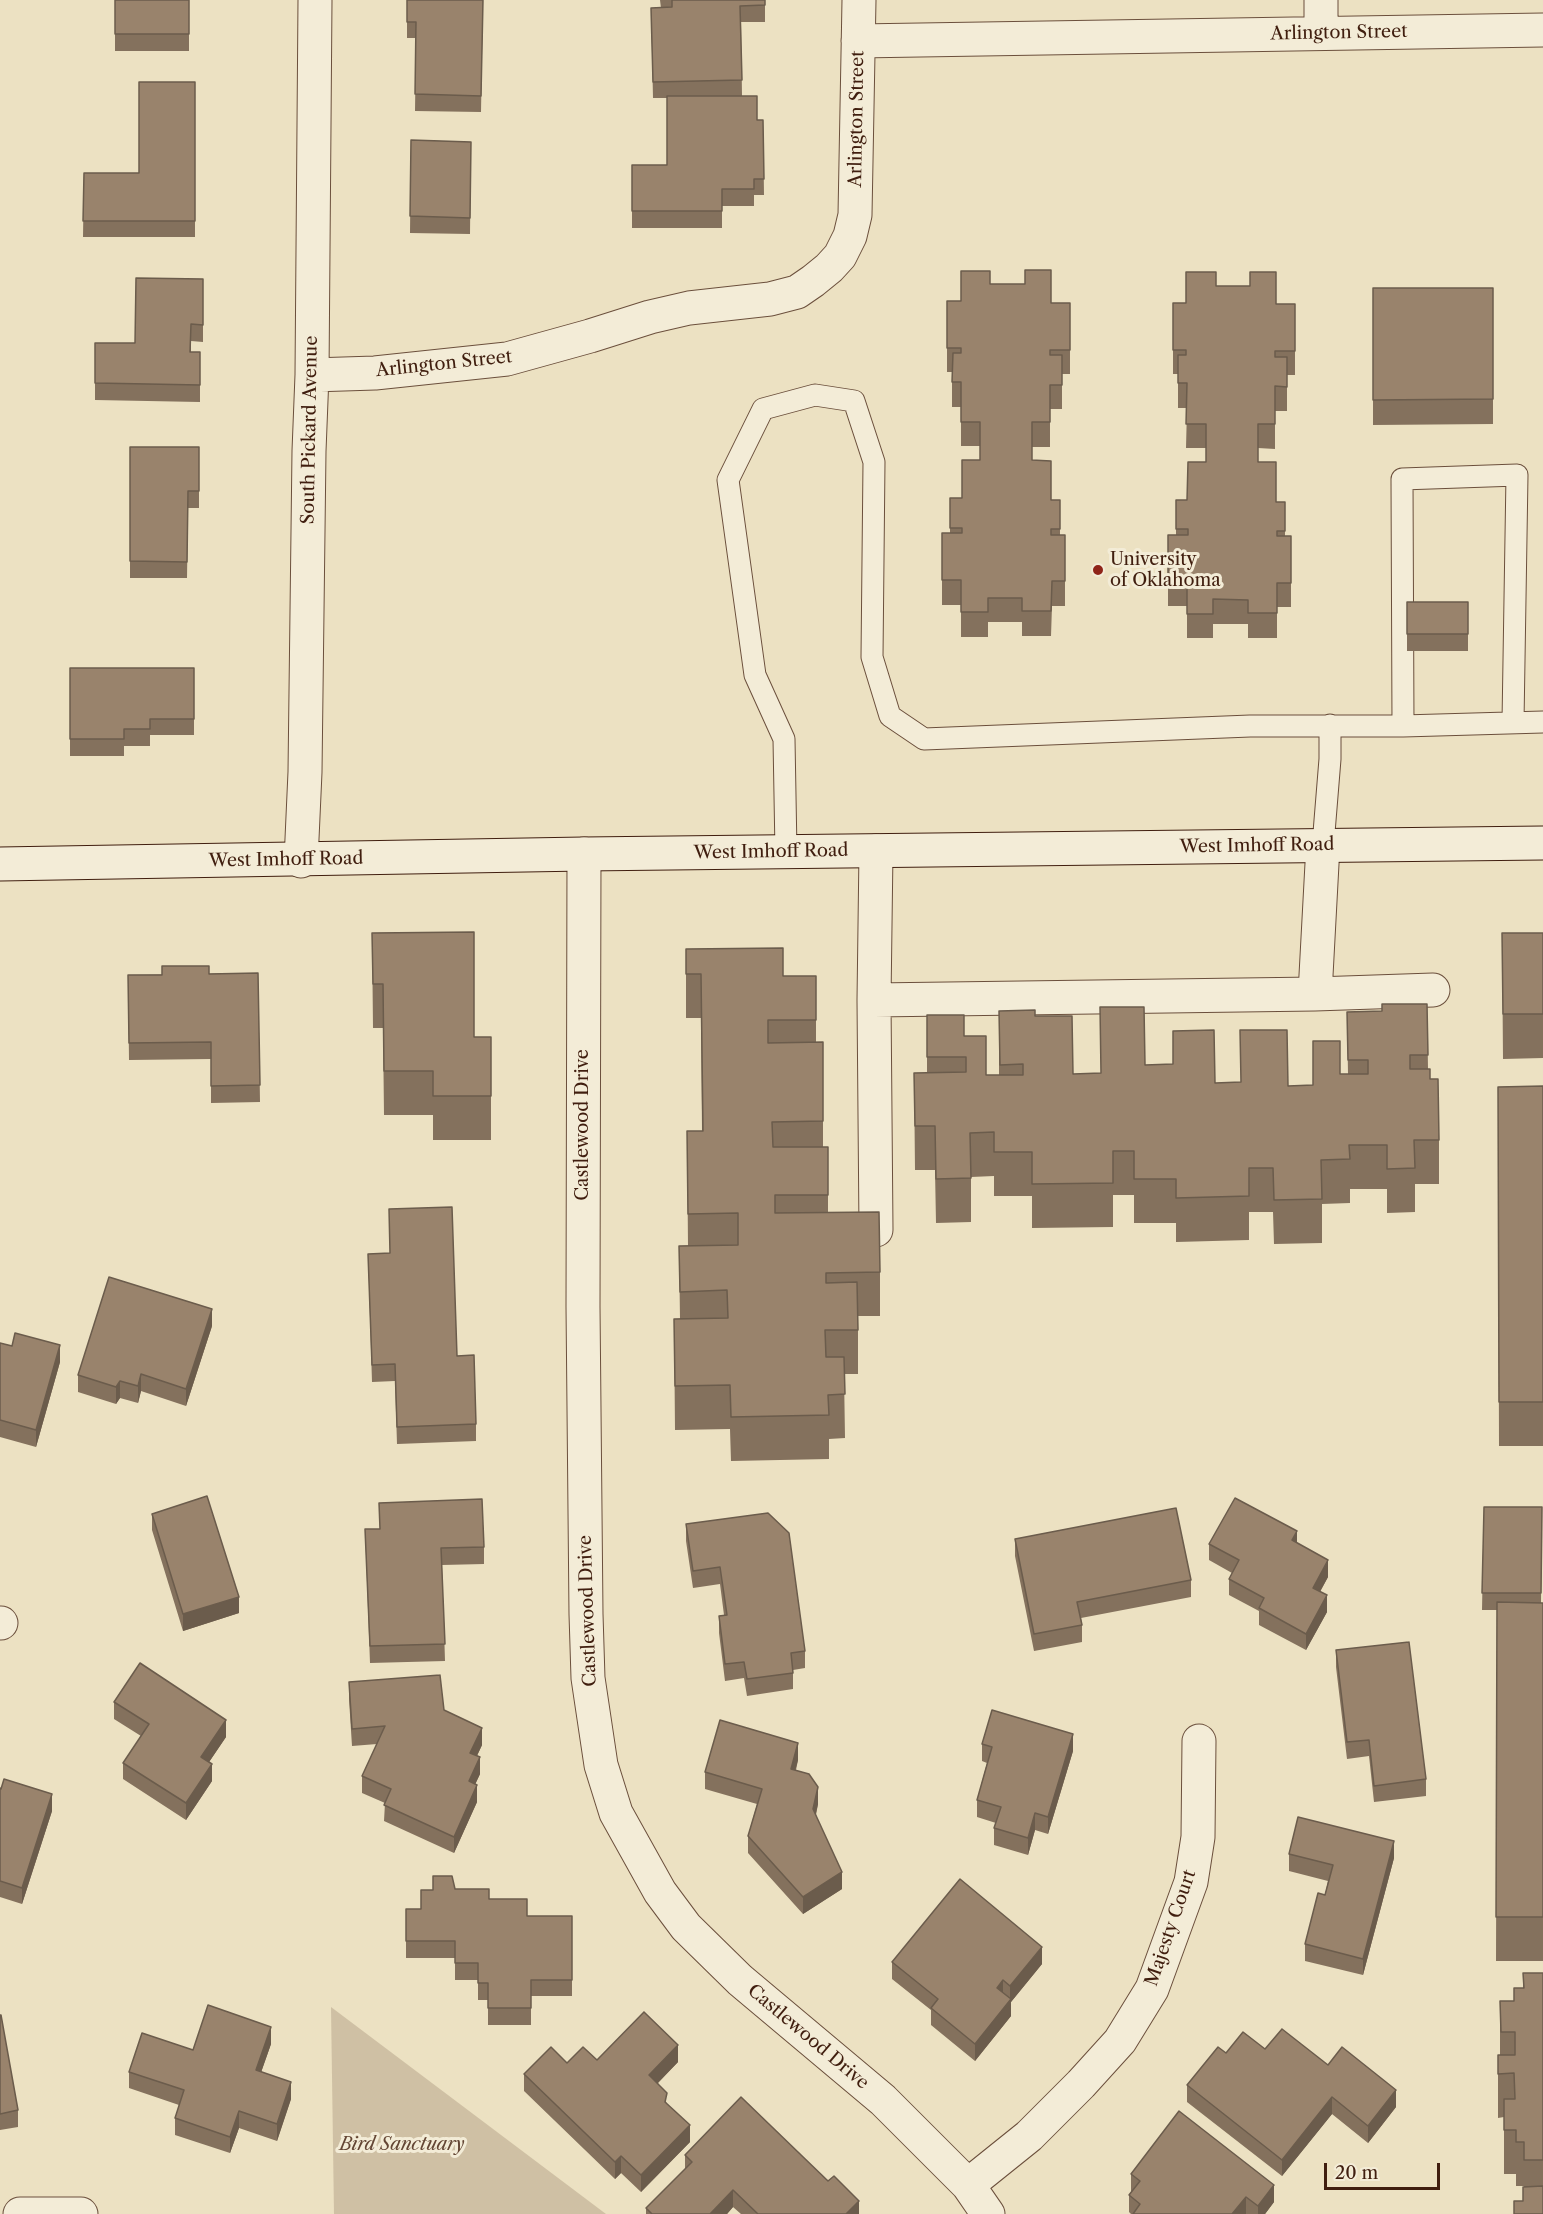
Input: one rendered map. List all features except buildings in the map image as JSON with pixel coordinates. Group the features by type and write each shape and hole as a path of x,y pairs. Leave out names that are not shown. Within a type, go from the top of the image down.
{"street":[{"name":"South Pickard Avenue","path":"301,861 305,772 312,375 315,0"},
{"path":"858,0 858,42"},
{"path":"1321,0 1321,33"},
{"name":"Arlington Street","path":"312,375 375,373 507,359 650,317 689,308 770,299 797,292 829,268 840,256 850,236 855,214 858,42 1543,30"},
{"name":"West Imhoff Road","path":"0,864 301,861 584,854 1543,843"},
{"path":"1315,994 1323,845"},
{"path":"876,851 874,1000 876,1230"},
{"name":"Castlewood Drive","path":"584,854 583,1306 586,1614 588,1678 601,1765 616,1813 660,1892 686,1928 740,1980 883,2100 968,2185 988,2214"},
{"path":"874,1000 1315,994 1433,990"},
{"name":"Majesty Court","path":"968,2185 1029,2136 1081,2084 1120,2041 1152,1989 1191,1882 1198,1838 1199,1741"},
{"path":"20,2214 81,2214"}],"lane":[{"path":"786,852 784,739 756,675 728,480 763,409 815,394 854,401 874,462 872,657 890,716 924,739 1250,726 1403,726 1543,722"},
{"path":"1403,726 1402,479 1516,475 1513,722"},
{"path":"1323,845 1330,759 1330,725"}],"green space":[{"name":"Bird Sanctuary","path":"331,2007 606,2214 334,2214"}],"place":[{"name":"University of Oklahoma","path":"1098,570"}]}
